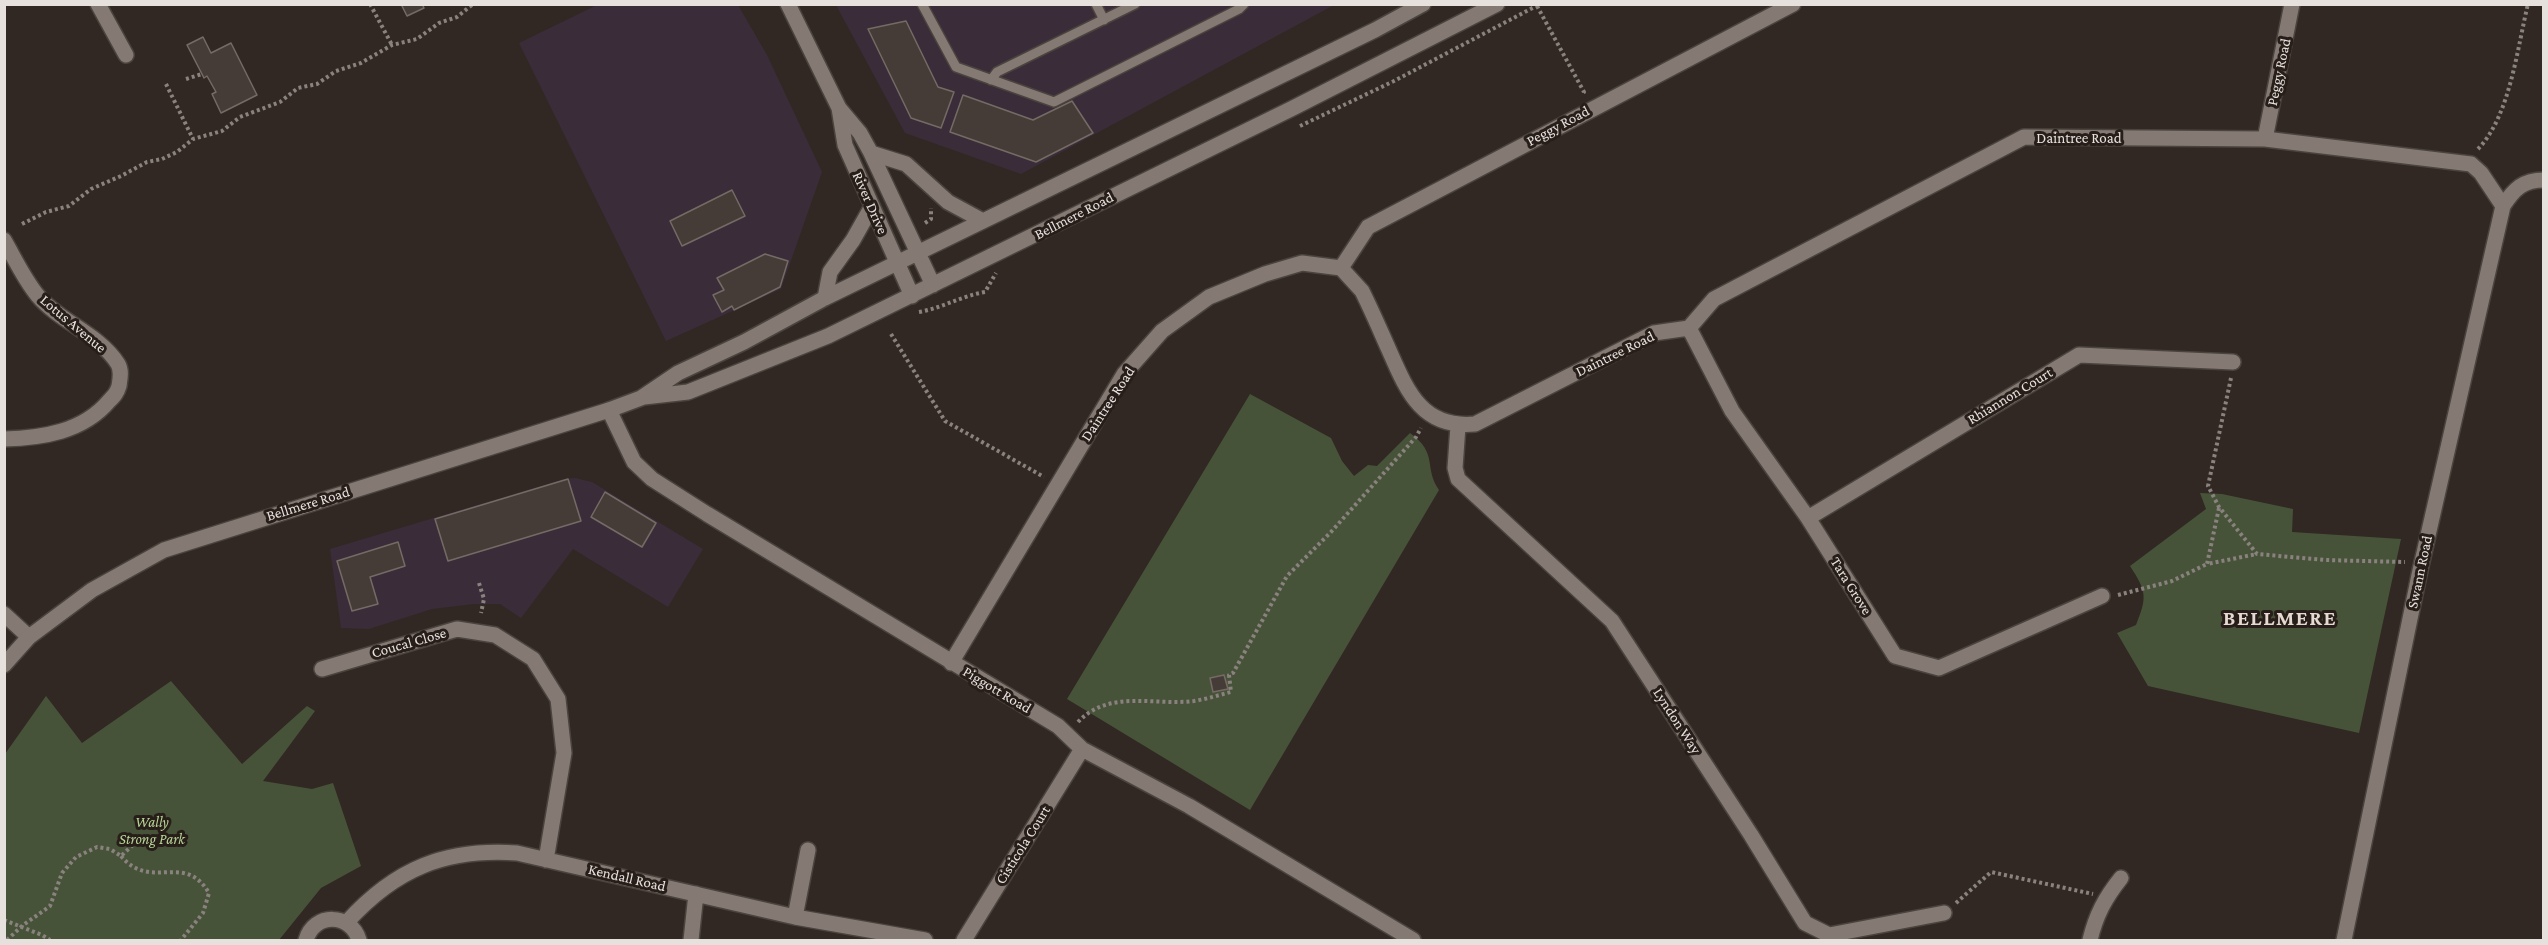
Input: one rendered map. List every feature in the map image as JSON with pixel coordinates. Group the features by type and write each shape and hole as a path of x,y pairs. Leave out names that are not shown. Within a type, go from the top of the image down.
{"street":[{"path":"98,4 126,55"},
{"name":"River Drive","path":"788,4 839,108 860,133 871,153 933,285"},
{"name":"Bellmere Road","path":"641,398 678,373 744,342 825,298 1376,30 1423,4"},
{"name":"Bellmere Road","path":"4,665 29,637 92,590 164,550 641,398 688,392 828,336 1355,77 1497,4"},
{"name":"Peggy Road","path":"1341,268 1368,227 1793,4"},
{"name":"Peggy Road","path":"2265,139 2292,4"},
{"name":"River Drive","path":"839,108 845,145 912,296"},
{"name":"Daintree Road","path":"1458,426 1474,424 1654,333 1689,328 1714,299 2024,137 2265,139 2471,164 2481,173 2503,206"},
{"path":"871,153 906,164 948,202 982,221"},
{"path":"2503,206 2514,189 2531,180 2544,180"},
{"name":"Swann Road","path":"2344,940 2419,576 2503,206"},
{"path":"825,298 830,272 853,240 871,208"},
{"name":"Lotus Avenue","path":"4,240 38,296 101,345 119,365 121,376 118,392 87,421 62,431 29,438 4,439"},
{"name":"Daintree Road","path":"951,663 1124,374 1162,331 1209,297 1265,274 1302,263 1341,268"},
{"path":"1341,268 1362,291 1407,392 1429,414 1458,426"},
{"name":"Tara Grove","path":"1689,328 1732,411 1808,518 1895,656 1939,668 2102,596"},
{"name":"Rhiannon Court","path":"1808,518 2079,355 2233,362"},
{"name":"Piggott Road","path":"609,410 634,462 652,479 1058,726 1082,749 1189,806 1413,940"},
{"name":"Lyndon Way","path":"1458,426 1455,468 1458,479 1612,621 1751,835 1804,923 1828,935 1944,913"},
{"path":"4,614 29,637"},
{"name":"Coucal Close","path":"322,669 457,629 495,635 533,659 558,699 564,753 546,860"},
{"name":"Cisticola Court","path":"964,940 1082,749"},
{"path":"795,917 808,850"},
{"name":"Kendall Road","path":"347,922 372,896 407,872 436,860 487,851 517,853 795,917 925,940"},
{"path":"2090,940 2095,918 2104,899 2121,878"},
{"path":"691,940 696,894"},
{"path":"306,940 312,928 324,920 339,919 347,922 356,932 359,940"}],"lane":[{"path":"922,4 953,64 1050,101 1059,101 1229,14 1244,4"},
{"path":"1096,4 1104,20"},
{"path":"991,80 997,72 1135,4"}],"path":[{"path":"370,4 392,45"},
{"path":"22,225 46,212 69,206 91,189 147,162 162,159 177,152 194,139 222,131 240,117 280,102 298,88 317,84 336,71 361,63 392,45 417,39 439,23 457,17 473,4"},
{"path":"2476,152 2490,137 2501,116 2528,4"},
{"path":"1537,6 1584,92 1577,97 1584,112"},
{"path":"186,79 202,74"},
{"path":"166,84 194,139"},
{"path":"933,202 931,204 932,219 935,227"},
{"path":"925,223 932,219"},
{"path":"891,334 945,421 1057,485"},
{"path":"2233,362 2208,486 2219,507 2257,555"},
{"path":"1070,737 1078,722 1089,710 1104,704 1131,700 1194,701 1231,692 1229,675 1233,673 1287,576 1331,532 1416,437 1429,414"},
{"path":"2207,564 2219,507"},
{"path":"2102,596 2130,593 2172,581 2207,564 2257,555 2289,555 2325,560 2406,562"},
{"path":"479,583 484,599 481,613"},
{"path":"121,856 135,843"},
{"path":"7,940 50,906 62,873 76,857 97,847 110,849 136,870 145,873 192,874 203,883 208,893 203,913 181,940"},
{"path":"1944,913 1991,872 2088,891 2104,899"},
{"path":"4,920 50,940"}],"shaded area":[{"path":"597,5 738,5 767,55 822,172 781,289 666,341 519,43"},
{"path":"836,5 1334,5 1021,174 905,133"},
{"path":"575,478 592,482 703,549 668,607 573,549 521,618 500,604 474,604 432,609 369,629 341,628 330,549 564,479"}],"green space":[{"path":"1250,394 1331,438 1342,461 1354,476 1368,465 1377,466 1410,433 1425,448 1434,482 1439,490 1250,810 1067,699"},
{"path":"2200,493 2222,494 2293,509 2292,532 2401,539 2359,733 2148,686 2117,633 2136,625 2142,608 2144,595 2140,582 2130,566 2206,509"},
{"name":"Wally Strong Park","path":"171,681 242,764 307,706 315,711 263,781 312,789 333,783 361,866 321,888 279,940 5,940 5,754 46,696 82,743"}],"building":[{"path":"401,4 422,4 424,8 407,16"},
{"path":"906,21 938,87 954,92 941,128 911,118 868,29"},
{"path":"203,37 211,53 231,43 257,95 221,113 212,94 216,92 207,76 204,78 187,45"},
{"path":"963,95 1033,120 1072,101 1093,133 1036,162 950,132"},
{"path":"732,190 745,216 682,246 670,221"},
{"path":"765,254 788,261 780,287 734,310 732,306 722,312 713,295 724,290 717,278"},
{"path":"568,479 581,521 448,561 435,519"},
{"path":"605,492 656,523 642,547 591,517"},
{"path":"398,542 405,566 370,577 378,604 352,611 337,561"},
{"path":"1224,675 1228,689 1213,692 1210,678"}],"district":[{"name":"BELLMERE","path":"2280,619"}]}
